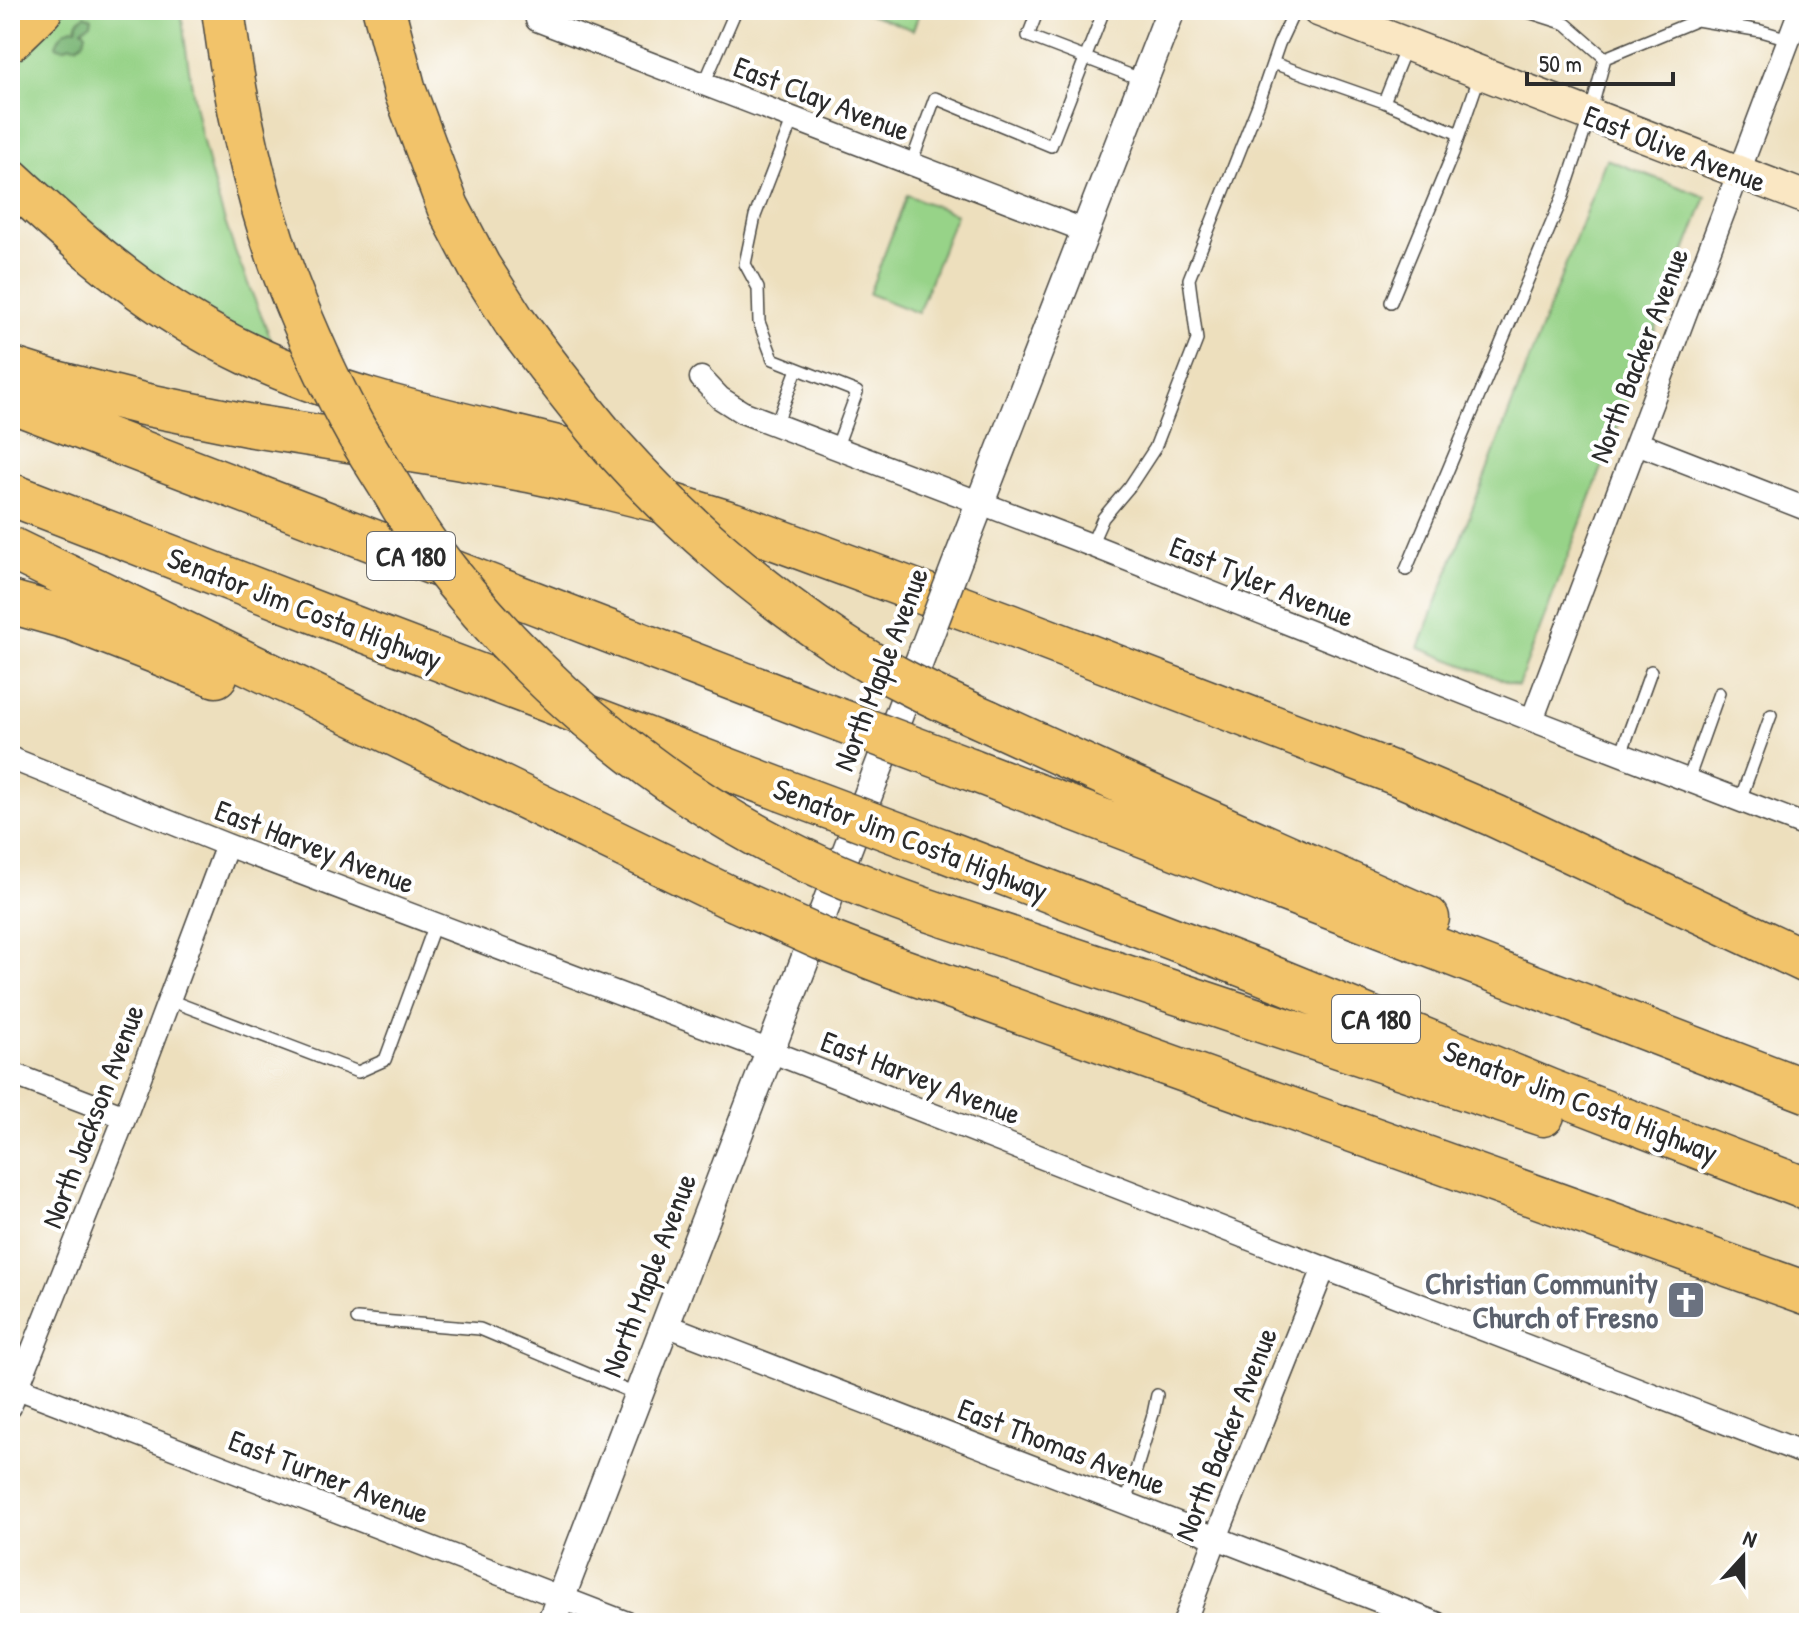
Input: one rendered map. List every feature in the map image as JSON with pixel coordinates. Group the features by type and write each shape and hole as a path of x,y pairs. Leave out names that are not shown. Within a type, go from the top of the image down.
{"highway":[{"path":"10,40 41,10"},
{"path":"223,10 242,126 271,234 294,301 355,430 429,547 473,603 574,706 691,795 779,847 884,896 1530,1111 1809,1191"},
{"path":"384,10 405,91 448,207 479,266 514,321 614,448 656,493 758,584 852,651 931,695 1809,1090"},
{"path":"10,179 104,263 152,299 250,355 359,396 596,457 676,481 781,522 1009,625"},
{"path":"10,368 143,404 247,425 529,471 667,503 774,537 1397,774 1495,816 1809,963"},
{"name":"CA 180","path":"10,401 1809,1090"},
{"name":"Senator Jim Costa Highway","path":"10,494 1257,971 1549,1090 1809,1191"},
{"path":"10,548 735,900"},
{"path":"10,602 71,619 217,676 822,939 894,967 1809,1294"},
{"path":"1700,911 1809,953"}],"main road":[{"name":"East Olive Avenue","path":"1318,10 1809,199"}],"street":[{"name":"North Maple Avenue","path":"556,1610 1171,10"},
{"name":"North Backer Avenue","path":"1532,720 1800,10"},
{"name":"East Clay Avenue","path":"539,15 704,84 1086,231"},
{"name":"East Tyler Avenue","path":"701,378 720,398 742,412 1091,545 1809,827"},
{"path":"1637,443 1809,510"},
{"name":"East Harvey Avenue","path":"10,758 227,845 770,1051 1809,1455"},
{"name":"North Jackson Avenue","path":"12,1393 125,1117 227,845"},
{"path":"10,1073 125,1117"},
{"name":"North Backer Avenue","path":"1184,1623 1324,1268"},
{"name":"East Thomas Avenue","path":"666,1325 1436,1623"},
{"name":"East Turner Avenue","path":"12,1393 556,1610 627,1623"}],"lane":[{"path":"704,84 736,10"},
{"path":"1038,10 1028,36 1143,80"},
{"path":"911,164 935,98 1051,146 1104,10"},
{"path":"1091,545 1103,518 1130,486 1155,448 1197,340 1189,279 1279,44 1295,10"},
{"path":"1522,10 1566,24 1605,58"},
{"path":"1605,58 1697,20 1789,39"},
{"path":"1384,102 1407,45"},
{"path":"1406,570 1563,196 1605,58"},
{"path":"1273,63 1384,102 1459,134"},
{"path":"1391,302 1459,134 1480,73"},
{"path":"793,118 755,216 745,264 758,288 759,322 773,359 857,392 836,449"},
{"path":"776,425 797,369"},
{"path":"1621,754 1651,671"},
{"path":"1688,780 1719,693"},
{"path":"1740,800 1771,715"},
{"path":"169,1000 358,1072 385,1060 435,924"},
{"path":"357,1319 480,1329 639,1395"},
{"path":"1126,1503 1157,1395"}],"green space":[{"path":"64,10 181,10 194,101 215,190 234,248 276,351 198,307 89,229 10,156 10,61"},
{"path":"860,10 920,10 913,30"},
{"path":"85,15 92,18 91,23 82,29 86,33 84,41 76,46 58,47 56,45 61,35 76,28"},
{"path":"1606,159 1706,197 1518,686 1419,648"},
{"path":"907,195 956,214 918,313 869,294"}],"place":[{"name":"Christian Community Church of Fresno","path":"1686,1300"}]}
